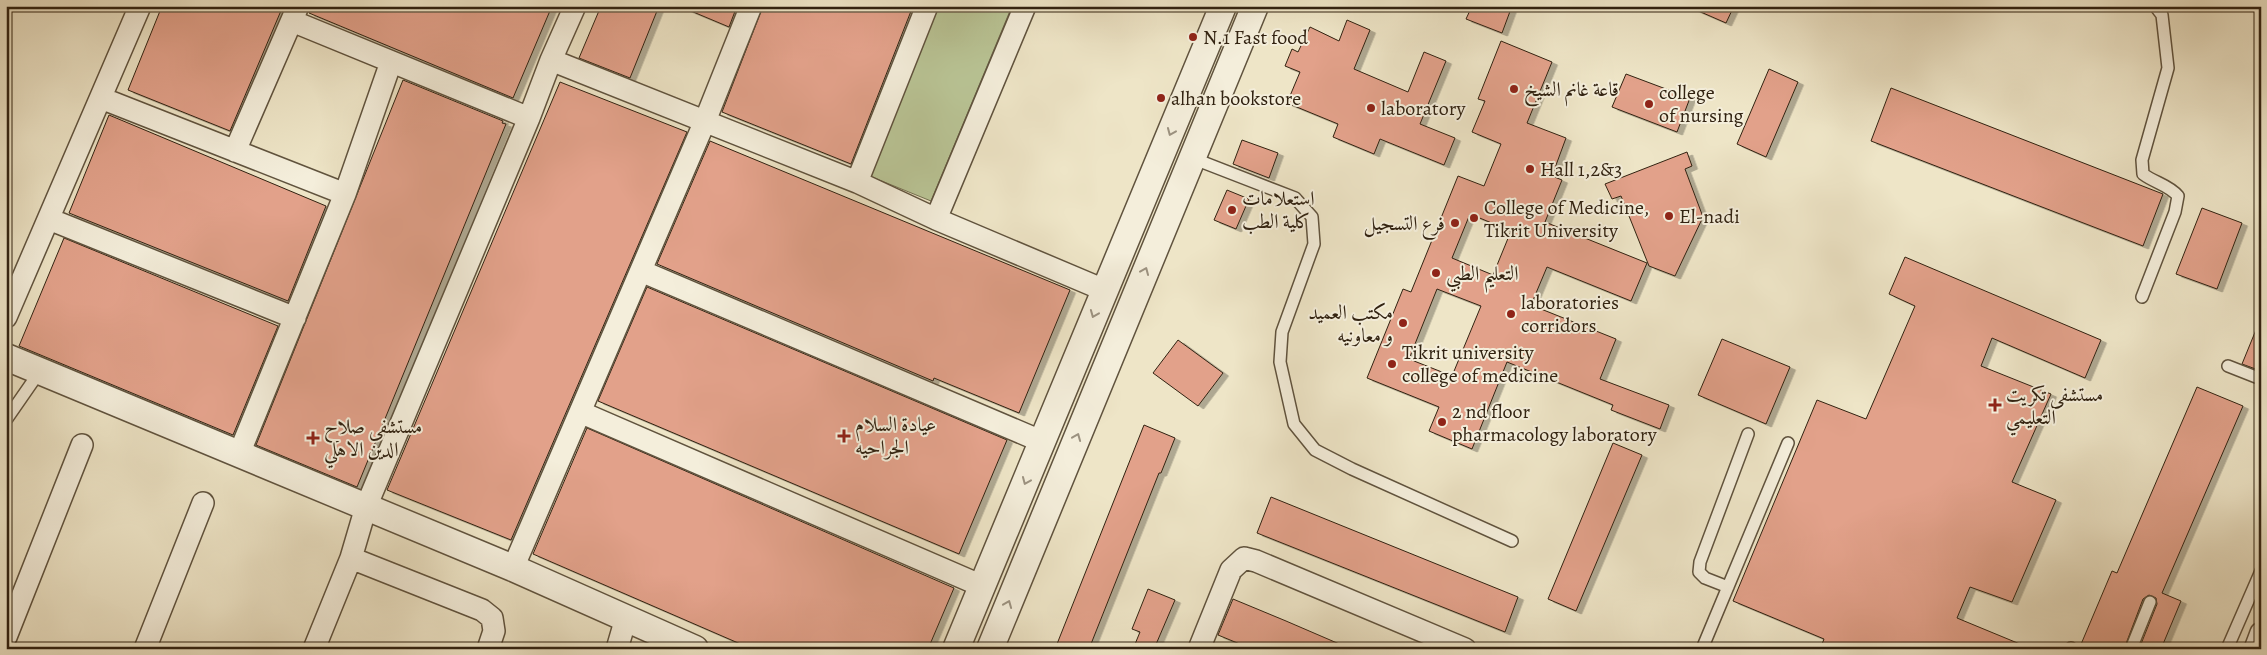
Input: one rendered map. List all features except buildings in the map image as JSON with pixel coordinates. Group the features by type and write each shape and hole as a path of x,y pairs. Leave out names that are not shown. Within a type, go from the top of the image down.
{"street":[{"path":"6,318 140,6"},
{"path":"314,649 351,558 366,507 575,6"},
{"path":"513,568 705,121 751,6"},
{"path":"857,182 927,6"},
{"path":"936,219 1025,6"},
{"path":"956,649 1043,442 1104,290 1224,6"},
{"path":"990,649 1255,6"},
{"path":"235,150 295,14 391,62 529,118"},
{"path":"551,60 857,182 936,219 1104,290"},
{"path":"239,454 345,194 391,62"},
{"path":"1198,66 1225,78"},
{"path":"101,98 345,194"},
{"path":"49,219 295,318"},
{"path":"641,271 1043,442"},
{"path":"6,357 513,568 695,649"},
{"path":"580,412 982,586"},
{"path":"6,637 82,445"},
{"path":"145,649 203,503"},
{"path":"351,558 482,610 492,618 494,631 488,649"},
{"path":"1199,649 1231,570 1244,558 1256,561 1465,649"},
{"path":"618,649 626,618"},
{"path":"2255,649 2261,633"}],"lane":[{"path":"2142,297 2175,212 2178,196 2172,189 2151,180 2143,174 2142,167 2142,160 2168,68 2162,15 2155,6"},
{"path":"1192,158 1295,198 1312,217 1314,244 1282,332 1280,362 1294,424 1315,450 1352,469 1512,541"},
{"path":"2228,366 2261,380"},
{"path":"6,420 40,371"},
{"path":"1728,587 1704,578 1698,572 1700,562 1748,434"},
{"path":"1702,649 1788,444"},
{"path":"2227,649 2261,571"},
{"path":"2131,649 2150,602"}],"green space":[{"path":"938,6 1012,6 931,201 867,175"}],"place":[{"name":"N.1 Fast food","path":"1193,37"},
{"name":"قاعة غانم الشيخ","path":"1514,89"},
{"name":"alhan bookstore","path":"1161,98"},
{"name":"college of nursing","path":"1649,104"},
{"name":"laboratory","path":"1371,108"},
{"name":"Hall 1,2&3","path":"1530,169"},
{"name":"استعلامات كلية الطب","path":"1232,210"},
{"name":"El-nadi","path":"1669,216"},
{"name":"College of Medicine, Tikrit University","path":"1474,218"},
{"name":"فرع التسجيل","path":"1455,223"},
{"name":"التعليم الطبي","path":"1436,273"},
{"name":"laboratories corridors","path":"1511,314"},
{"name":"مكتب العميد و معاونيه","path":"1403,323"},
{"name":"Tikrit university college of medicine","path":"1392,364"},
{"name":"مستشفى تكريت التعليمي","path":"1995,405"},
{"name":"2 nd floor pharmacology laboratory","path":"1442,422"},
{"name":"عيادة السلام الجراحيه","path":"844,436"},
{"name":"مستشفى صلاح الدين الاهلي","path":"313,438"}]}
